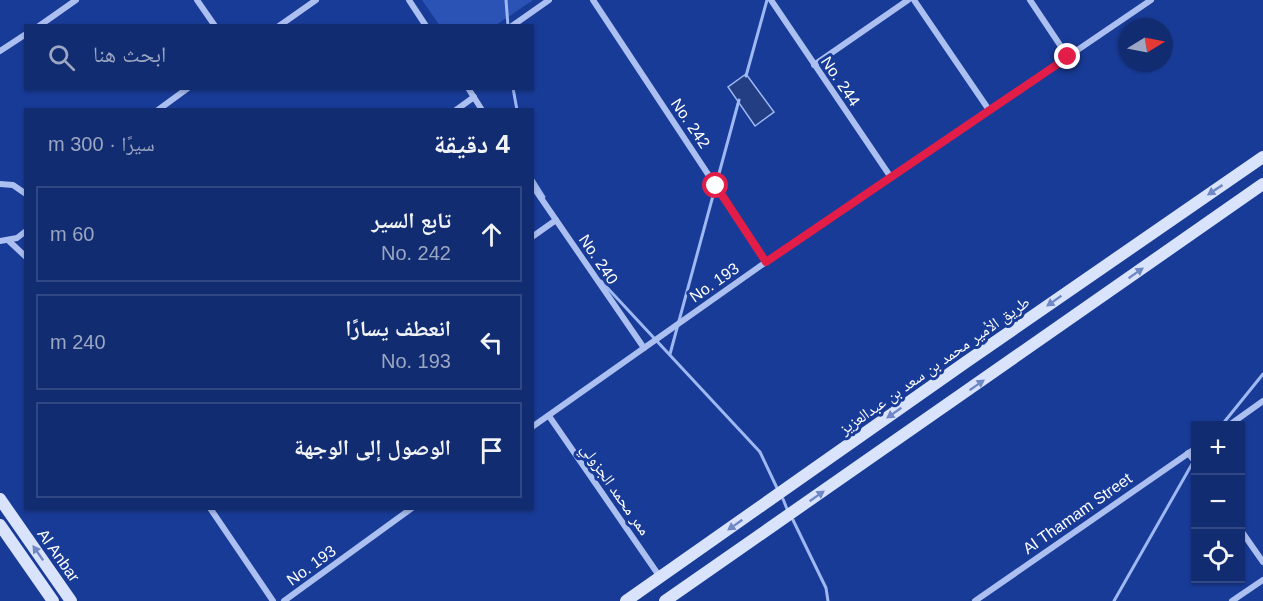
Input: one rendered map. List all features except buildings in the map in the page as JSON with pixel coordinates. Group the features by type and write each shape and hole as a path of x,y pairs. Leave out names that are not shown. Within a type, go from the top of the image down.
{"main road":[{"name":"طريق الأمير محمد بن سعد بن عبدالعزيز","path":"626,601 1263,157"},
{"path":"665,601 1263,184"},
{"name":"Al Anbar","path":"0,499 71,601"},
{"name":"Al Anbar","path":"0,525 52,601"}],"street":[{"path":"197,0 214,24"},
{"path":"282,24 316,0"},
{"path":"408,0 425,24"},
{"path":"515,24 549,0"},
{"name":"No. 242","path":"592,0 766,262"},
{"name":"No. 244","path":"771,0 890,176"},
{"path":"814,65 908,0"},
{"path":"914,0 989,110"},
{"path":"1030,0 1068,57"},
{"name":"No. 193","path":"534,426 890,176 1151,0"},
{"path":"42,24 73,1"},
{"path":"0,51 24,35"},
{"path":"161,108 185,90"},
{"path":"469,90 481,108"},
{"path":"459,108 474,97"},
{"path":"1,183 13,185 24,183"},
{"path":"13,185 24,193"},
{"name":"No. 240","path":"534,188 644,348"},
{"path":"534,236 556,220"},
{"path":"0,241 9,241 24,233"},
{"path":"9,241 24,255"},
{"path":"1235,421 1263,401"},
{"name":"ممر محمد الجزولي","path":"549,416 660,577"},
{"name":"Al Thamam Street","path":"975,601 1191,451"},
{"path":"1188,453 1191,457"},
{"path":"211,510 273,601"},
{"name":"No. 193","path":"284,601 409,510"},
{"path":"1245,536 1263,562"},
{"path":"1232,601 1263,580"}],"shaded area":[{"path":"422,0 533,0 497,24 439,24"},
{"path":"746,74 774,112 755,126 728,87"}],"waterway":[{"path":"506,0 508,24"},
{"path":"746,76 767,0"},
{"path":"513,90 517,108"},
{"path":"670,354 739,100"},
{"path":"534,181 544,197"},
{"path":"601,281 760,452 777,488"},
{"path":"1225,421 1263,374"},
{"path":"1114,601 1191,466"},
{"path":"783,499 787,509"},
{"path":"793,520 826,588 828,601"}],"route":[{"path":"716,186 766,262 1068,57"}]}
